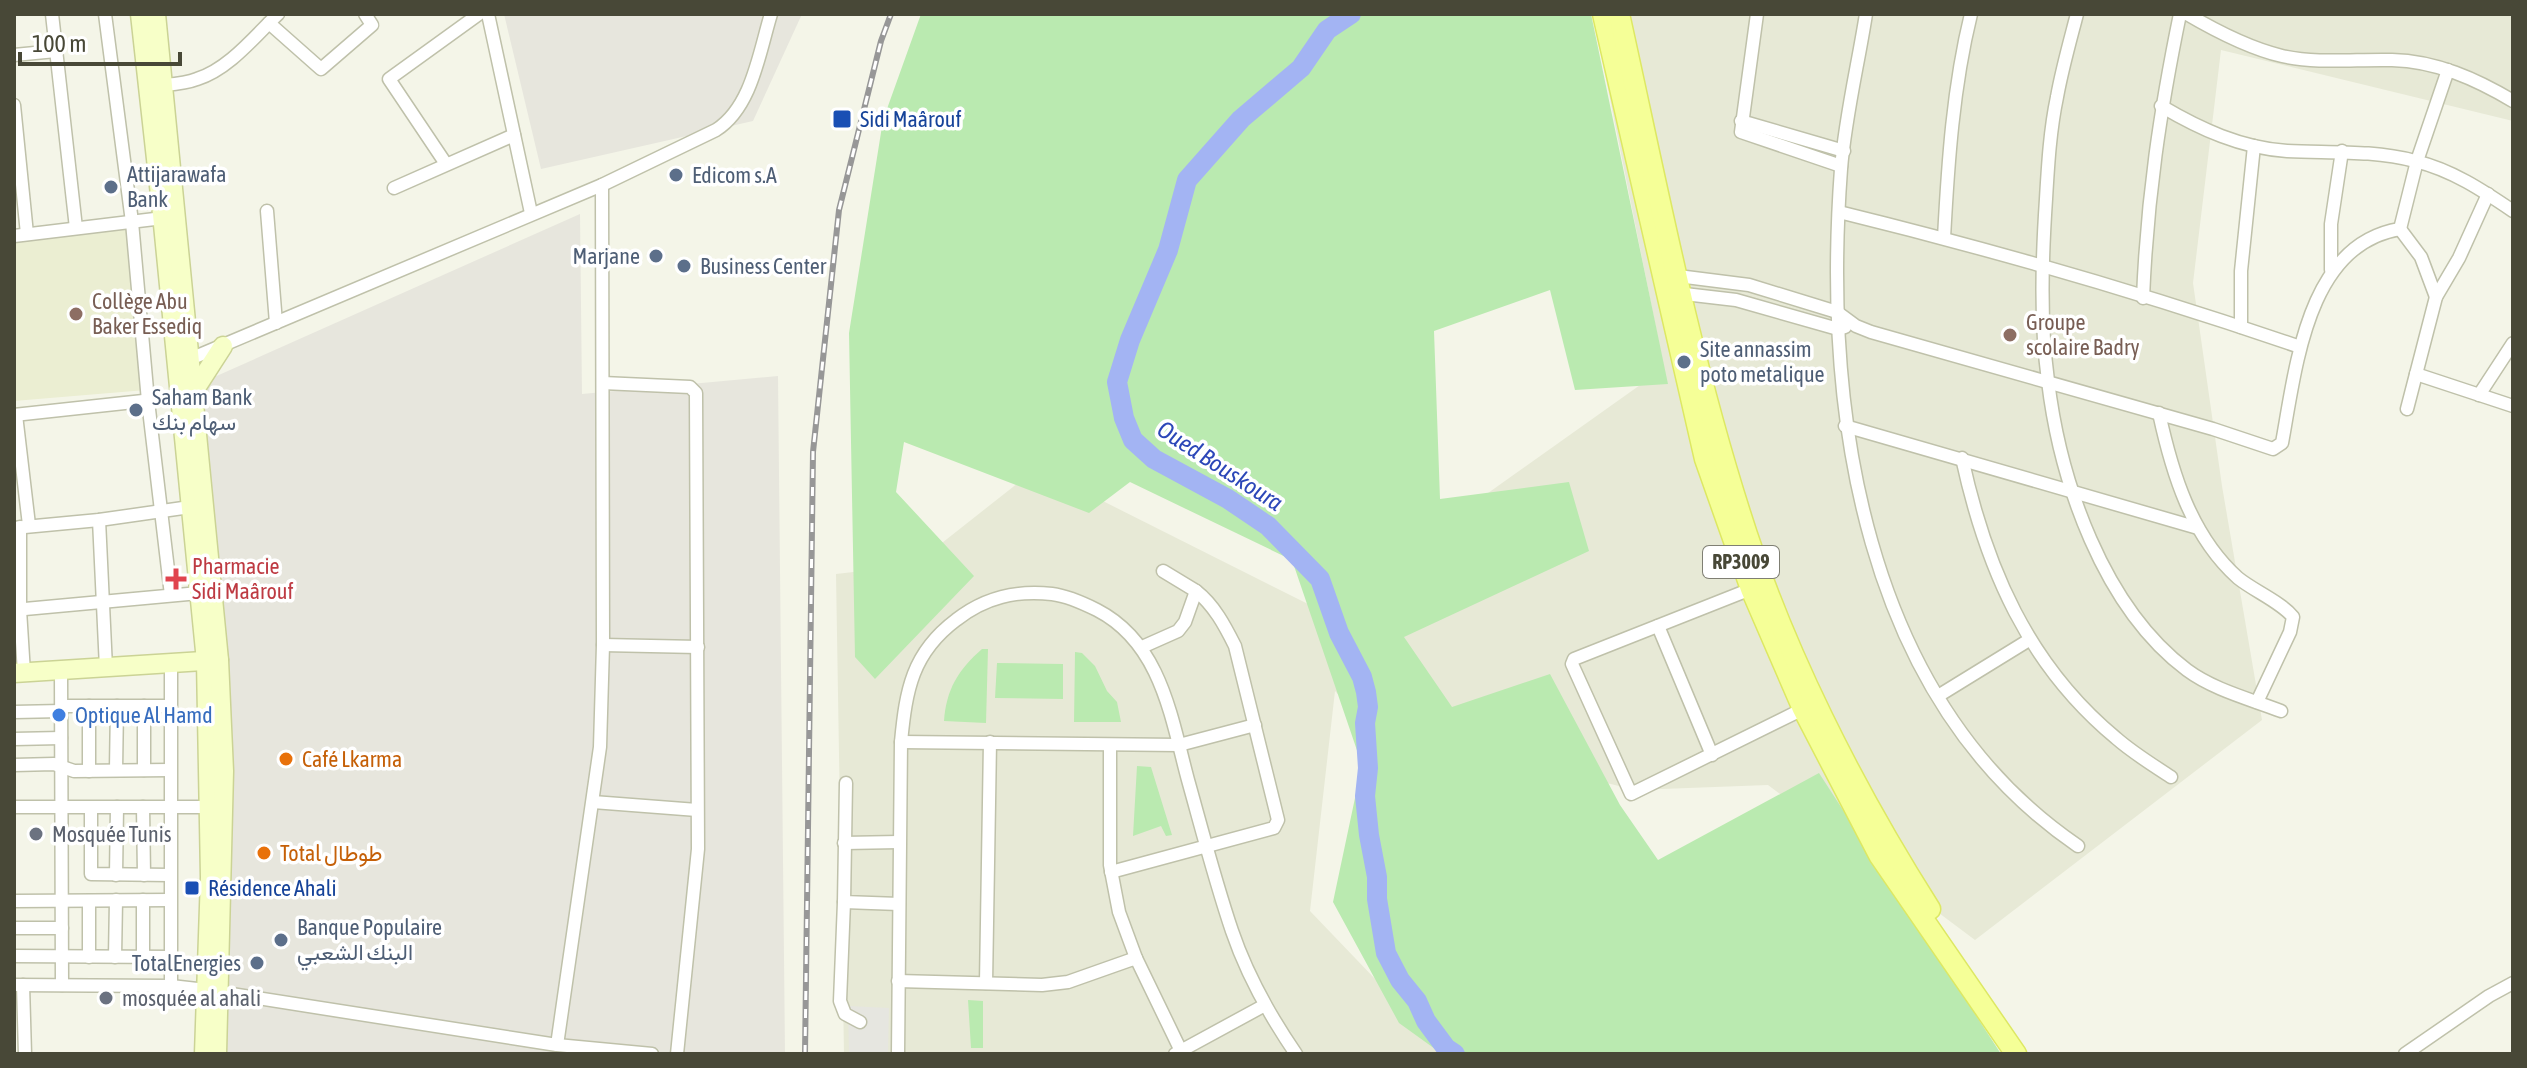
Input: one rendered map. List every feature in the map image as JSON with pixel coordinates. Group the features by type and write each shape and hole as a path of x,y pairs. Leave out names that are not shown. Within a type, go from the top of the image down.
{"main road":[{"name":"RP3009","path":"1603,14 1672,285 1743,523 1776,610 1859,787 1912,880 2030,1054"},
{"name":"RP3009","path":"1619,14 1705,459 1751,589 1803,709 1885,865 2016,1054"}],"street":[{"path":"52,14 76,228"},
{"path":"105,14 132,222 148,401 171,595"},
{"path":"140,14 187,394 213,660 216,807 210,877 217,1054"},
{"path":"156,14 165,85 183,362"},
{"path":"165,85 197,80 211,73 229,61 274,19 321,69 372,25 365,14"},
{"path":"446,164 389,79 479,14"},
{"path":"488,14 531,213"},
{"path":"183,362 602,185 726,124 744,99 771,14"},
{"path":"1757,14 1741,121 1742,133 1841,166"},
{"path":"1866,14 1841,166 1837,312 1845,426 1867,533 1900,619 1938,696 1977,753 2050,827 2078,846"},
{"path":"1944,238 1948,164 1971,14"},
{"path":"2077,14 2056,99 2048,162 2043,267 2048,383 2072,490 2107,572 2146,628 2187,669 2206,681 2281,711"},
{"path":"2143,298 2147,213 2161,106 2180,14"},
{"path":"2187,14 2252,46 2282,56 2329,61 2395,60 2448,70 2471,78 2513,101"},
{"path":"14,55 56,51"},
{"path":"2400,229 2417,161 2448,70"},
{"path":"14,105 20,235 163,218"},
{"path":"2161,106 2204,129 2254,146 2286,151 2367,152 2417,161 2450,172 2513,211"},
{"path":"1741,121 1844,151"},
{"path":"394,188 514,135"},
{"path":"2241,327 2241,271 2254,146"},
{"path":"1672,285 1735,282 1837,312 1856,326 2277,448 2282,443 2300,347 2331,270 2331,224 2342,151"},
{"path":"557,1045 600,747 603,645 602,185"},
{"path":"2407,409 2436,297 2459,258 2488,194"},
{"path":"267,211 276,323"},
{"path":"1839,212 1944,238 2300,347"},
{"path":"2331,270 2369,237 2400,229"},
{"path":"2400,229 2421,257 2436,297"},
{"path":"1672,285 1838,329 1856,326"},
{"path":"2479,395 2513,343"},
{"path":"213,660 199,593 190,507 187,394 223,346"},
{"path":"2416,374 2513,406"},
{"path":"603,383 690,387 696,393 698,647 695,889 677,1054"},
{"path":"187,394 15,415 21,527 17,610 19,673 213,660"},
{"path":"2159,413 2174,472 2198,528 2223,563 2241,580 2293,617 2290,632 2257,702"},
{"path":"1845,426 2198,528"},
{"path":"1962,458 1986,546 2029,640 2067,692 2116,739 2171,777"},
{"path":"21,527 190,507"},
{"path":"99,520 106,668"},
{"path":"1111,872 1277,825 1235,646 1208,601 1163,571"},
{"path":"1751,589 1574,659 1572,664 1631,794 1803,709"},
{"path":"1142,647 1178,631 1185,622 1196,591"},
{"path":"17,610 199,593"},
{"path":"898,1054 899,842 905,699 924,650 943,629 990,599 1011,593 1060,595 1109,616 1142,647 1162,688 1233,934 1265,1005 1296,1054"},
{"path":"1658,626 1712,755"},
{"path":"1938,696 2029,640"},
{"path":"603,645 698,647"},
{"path":"171,663 171,986"},
{"path":"61,671 62,985"},
{"path":"14,712 89,706 170,706"},
{"path":"89,706 89,771"},
{"path":"116,770 117,706"},
{"path":"144,706 144,770"},
{"path":"901,742 1179,745 1255,725"},
{"path":"14,739 61,738"},
{"path":"986,983 990,742"},
{"path":"1110,746 1111,872 1119,912 1178,1052 1265,1005"},
{"path":"14,765 54,764 89,771 170,770"},
{"path":"846,783 840,1001 845,1014 860,1022"},
{"path":"593,802 697,810"},
{"path":"14,807 216,807"},
{"path":"116,875 117,807"},
{"path":"143,807 144,875"},
{"path":"91,808 90,872 93,876 170,875"},
{"path":"844,843 899,842"},
{"path":"115,957 116,900"},
{"path":"143,900 143,957"},
{"path":"14,901 170,900"},
{"path":"89,901 89,957"},
{"path":"844,902 899,904"},
{"path":"14,928 62,928"},
{"path":"14,956 171,957"},
{"path":"898,981 1042,985 1068,982 1136,958"},
{"path":"2405,1054 2513,983"},
{"path":"25,1054 19,985 171,986 557,1045 652,1054"},
{"path":"204,1054 213,991"}],"shaded area":[{"path":"504,14 802,14 753,121 541,169"},
{"path":"1593,14 2513,14 2513,121 2221,50 2193,283 2222,486 2262,720 1975,940 1768,785 1635,790 1365,723 1335,691 1310,911 1447,1054 844,1054 836,574 914,565 1037,468 1322,611 1664,368"},
{"path":"580,214 582,394 778,376 785,1054 202,1054 203,382"},
{"name":"Collège Abu Baker Essediq","path":"129,226 146,390 14,401 14,239"},
{"path":"848,1006 889,1008 888,1054 849,1054"}],"green space":[{"path":"921,14 1591,14 1668,384 1575,390 1550,290 1434,331 1440,499 1569,482 1589,551 1404,637 1452,707 1550,674 1620,805 1658,860 1819,773 2001,1054 1442,1054 1399,1023 1333,902 1362,765 1292,560 1130,482 1089,513 904,442 896,492 974,576 875,679 855,657 849,333 883,120"},
{"path":"982,649 988,649 986,723 944,721 947,700 955,681"},
{"path":"1075,652 1082,653 1095,666 1107,691 1117,702 1121,722 1074,722"},
{"path":"997,663 1063,664 1063,699 995,698"},
{"path":"1137,766 1151,767 1172,835 1166,836 1161,826 1133,836"},
{"path":"968,1000 983,1001 983,1048 971,1048"}],"waterway":[{"name":"Oued Bouskoura","path":"1351,14 1327,30 1301,68 1241,119 1187,180 1168,250 1130,340 1117,382 1124,418 1133,440 1154,459 1228,499 1268,526 1320,579 1339,633 1362,677 1366,692 1368,768 1365,796 1386,953 1426,1021 1446,1048 1455,1054"}],"railway":[{"path":"805,1054 813,452 839,210 881,41 891,14"}],"place":[{"name":"Sidi Maârouf","path":"842,119"},
{"name":"Edicom s.A","path":"676,175"},
{"name":"Attijarawafa Bank","path":"111,187"},
{"name":"Marjane","path":"656,256"},
{"name":"Business Center","path":"684,266"},
{"name":"Collège Abu Baker Essediq","path":"76,314"},
{"name":"Groupe scolaire Badry","path":"2010,335"},
{"name":"Site annassim poto metalique","path":"1684,362"},
{"name":"Saham Bank سهام بنك","path":"136,410"},
{"name":"Pharmacie Sidi Maârouf","path":"176,579"},
{"name":"Optique Al Hamd","path":"59,715"},
{"name":"Café Lkarma","path":"286,759"},
{"name":"Mosquée Tunis","path":"36,834"},
{"name":"Total طوطال","path":"264,853"},
{"name":"Résidence Ahali","path":"192,888"},
{"name":"Banque Populaire البنك الشعبي","path":"281,940"},
{"name":"TotalEnergies","path":"257,963"},
{"name":"mosquée al ahali","path":"106,998"}]}
